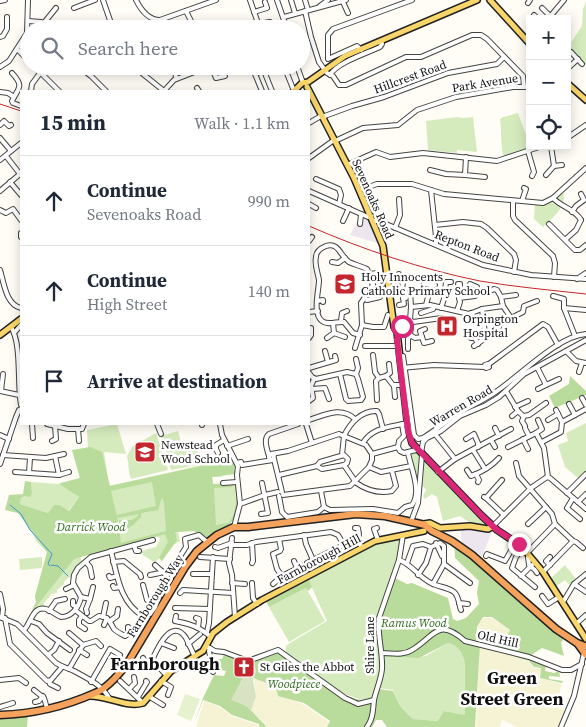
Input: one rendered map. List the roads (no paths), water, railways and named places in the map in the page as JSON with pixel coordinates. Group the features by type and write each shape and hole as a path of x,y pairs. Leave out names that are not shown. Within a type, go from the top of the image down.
{"highway":[{"name":"Farnborough Way","path":"0,715 20,714 93,695 117,676 127,664 189,561 208,541 248,527 356,514 385,516 423,527 466,550 549,623 577,643 585,652"}],"main road":[{"path":"486,0 500,12"},
{"path":"490,0 526,40"},
{"path":"306,88 314,78 339,60 475,1"},
{"path":"571,87 586,100"},
{"name":"Sevenoaks Road","path":"310,95 348,165 373,219 385,251 397,325 398,346 407,383 405,424 419,453 493,526 516,542 535,562 540,573 563,602 576,624 585,652"},
{"path":"0,335 12,330 20,320"},
{"name":"Farnborough Hill","path":"209,649 209,635 219,627 257,604 378,540 403,535 423,527 471,526 488,530 493,526"},
{"path":"93,695 129,704 143,703 178,666 209,649"}],"street":[{"path":"0,1 5,0"},
{"path":"28,0 28,20"},
{"path":"74,8 95,0"},
{"path":"103,0 109,20"},
{"path":"136,0 148,16 160,20 216,0"},
{"path":"200,0 201,5"},
{"path":"250,0 257,20"},
{"path":"277,0 285,20"},
{"path":"291,0 295,14"},
{"path":"305,0 308,20"},
{"path":"361,50 357,46 328,59 328,35 333,29 412,0"},
{"path":"552,15 563,0"},
{"path":"284,17 336,1 348,13"},
{"path":"254,12 267,8 265,2"},
{"path":"46,20 56,8"},
{"path":"542,8 548,15"},
{"path":"186,10 191,20"},
{"path":"0,37 8,29 7,17"},
{"path":"310,30 320,63 339,85 346,85 406,57 421,57 472,34 481,35 487,39 524,78 524,87"},
{"path":"330,75 332,71 341,65 381,46 381,41"},
{"path":"0,67 9,61 20,44"},
{"path":"17,49 20,52"},
{"path":"571,52 582,64"},
{"name":"Hillcrest Road","path":"310,123 448,73 497,64 504,57"},
{"path":"571,66 578,60"},
{"path":"12,73 16,77 19,86 17,94 12,98 13,103 20,106"},
{"path":"30,90 39,75"},
{"path":"42,75 58,90"},
{"path":"90,75 105,90"},
{"path":"145,75 163,90"},
{"path":"176,75 176,79"},
{"path":"165,90 176,79 185,75"},
{"path":"215,75 216,78 225,76"},
{"path":"255,75 261,90 270,85"},
{"path":"266,75 272,90"},
{"path":"288,75 295,90"},
{"path":"301,75 306,88"},
{"name":"Park Avenue","path":"310,157 334,141 363,128 398,125 417,110 456,97 513,87 524,87"},
{"path":"0,92 8,93 14,97"},
{"path":"0,125 3,119 9,126 11,125"},
{"path":"571,135 586,125"},
{"path":"0,138 11,151"},
{"path":"0,160 20,144"},
{"path":"552,150 554,166"},
{"path":"348,165 376,152 390,157 403,157 418,153 497,161 528,151 534,172 532,176"},
{"path":"6,156 20,173"},
{"path":"465,176 466,157"},
{"path":"16,168 20,165"},
{"path":"546,175 554,166 562,165"},
{"path":"360,190 381,184 412,184 444,194 543,202 553,198 586,169"},
{"path":"430,170 446,174 485,178"},
{"path":"0,191 20,175"},
{"path":"316,178 339,188 342,195 339,204"},
{"path":"10,182 20,194"},
{"path":"522,201 526,189"},
{"path":"431,190 436,244"},
{"name":"Repton Road","path":"310,191 379,222 436,244 469,260 514,272 585,279"},
{"path":"572,212 584,200 582,196"},
{"path":"553,198 559,204 579,216 581,220"},
{"path":"395,228 400,215 399,199"},
{"path":"513,201 513,216 515,220 554,256 554,277"},
{"path":"310,205 316,208"},
{"path":"343,221 349,208"},
{"path":"0,210 6,213 13,209 20,219"},
{"path":"360,224 361,214"},
{"path":"581,220 586,219"},
{"path":"566,239 576,230 581,220"},
{"path":"435,225 463,222 484,226 514,254 516,260 514,272"},
{"path":"549,224 577,250 586,245"},
{"path":"360,335 353,333 346,323 341,321 333,323 322,321 318,316 319,282 316,257 319,250 325,246 337,248 349,262 367,269 372,285"},
{"path":"310,255 316,257"},
{"path":"332,262 338,263 345,258"},
{"path":"0,270 9,298 15,306 20,308"},
{"path":"369,274 378,272 379,278"},
{"path":"399,274 400,281 403,282"},
{"path":"577,279 586,274"},
{"path":"585,279 586,274"},
{"path":"399,305 404,304 406,298 402,290 403,282 410,276"},
{"path":"425,278 424,284 433,285 426,305"},
{"path":"397,325 443,317 443,286 446,282 451,282"},
{"path":"457,311 461,288 460,284 458,284"},
{"path":"459,298 476,298 477,287 470,284"},
{"path":"372,285 380,287 389,285"},
{"path":"356,348 362,325 362,303 372,285"},
{"path":"367,300 380,297 380,287"},
{"path":"312,290 318,290"},
{"path":"402,290 421,292"},
{"path":"490,291 497,290 503,306 511,318"},
{"path":"410,291 411,307 408,347 414,345"},
{"path":"501,297 516,296"},
{"path":"553,296 564,299 564,308 575,336"},
{"path":"317,301 323,300 323,302"},
{"path":"496,328 499,327 499,324 523,312 524,306 537,301"},
{"path":"411,307 426,305 471,313 482,309 503,306"},
{"path":"421,313 433,310 434,306"},
{"path":"564,308 586,310"},
{"path":"471,338 475,338 476,345 488,336 485,334 482,309"},
{"path":"341,321 341,316 346,310"},
{"path":"310,312 318,311"},
{"path":"471,313 475,319 483,320"},
{"path":"362,325 384,327 388,315"},
{"path":"333,323 334,333"},
{"path":"403,356 403,368 487,365 543,324 548,326 558,346"},
{"path":"20,326 12,330 18,354 20,400"},
{"path":"310,336 311,328"},
{"path":"425,329 420,330 424,342 432,341"},
{"path":"334,333 346,337"},
{"path":"327,338 334,333"},
{"name":"Warren Road","path":"411,436 422,439 441,424 495,393 564,341 586,334"},
{"path":"410,335 415,338 422,337"},
{"name":"Warren Road","path":"419,453 424,441 450,427 460,416 486,405 506,391 524,374 586,340"},
{"path":"564,341 572,358 584,363 579,372"},
{"path":"365,346 398,346"},
{"path":"325,351 328,362"},
{"path":"373,355 374,372 379,378"},
{"path":"310,368 336,360 335,356"},
{"path":"310,400 312,398 312,389 310,376 353,373 358,368 356,358"},
{"path":"377,400 376,381 390,373 389,364"},
{"path":"536,368 546,385"},
{"path":"340,374 346,400 360,400 363,396 358,378 353,373"},
{"path":"3,374 1,391 19,395"},
{"path":"386,376 394,386 394,397"},
{"path":"538,389 559,379"},
{"path":"394,386 407,383 411,436"},
{"path":"312,389 325,388 328,399"},
{"path":"506,391 516,409 524,416"},
{"path":"582,398 586,405"},
{"path":"513,416 516,409 528,400"},
{"path":"524,416 546,404"},
{"path":"569,404 575,415"},
{"path":"0,464 18,410 20,409"},
{"path":"562,422 586,409"},
{"path":"542,442 561,432 562,422 556,410"},
{"path":"342,455 344,436 356,420 368,412 377,411 383,429"},
{"path":"310,420 340,412 356,420"},
{"path":"548,420 558,414"},
{"path":"524,416 522,421 529,436"},
{"path":"508,447 542,429 538,420"},
{"path":"363,443 372,432 405,424 404,436 399,441 398,447 402,452 419,453 418,503 423,527"},
{"path":"32,425 33,438"},
{"path":"51,425 68,429 81,427 79,441"},
{"path":"157,425 161,434"},
{"path":"220,425 224,440 237,463 238,469 240,504 229,566 235,617"},
{"path":"276,425 278,430"},
{"path":"295,425 269,434 265,439 278,475 282,512 287,517 318,512 324,507"},
{"path":"306,425 312,442"},
{"path":"55,426 56,440"},
{"path":"494,430 506,440"},
{"path":"438,472 455,459 510,431"},
{"path":"536,432 542,442 548,477 586,509"},
{"path":"466,439 476,433 478,447"},
{"path":"238,469 242,465 272,457 336,434 363,443 372,454 369,466 350,486 321,491 265,495 240,504"},
{"path":"435,434 455,459"},
{"path":"0,435 9,439"},
{"path":"227,446 248,439"},
{"path":"523,439 528,449"},
{"path":"218,452 216,445 224,440"},
{"path":"491,440 494,447"},
{"path":"372,454 398,447"},
{"path":"473,450 485,469"},
{"path":"324,507 330,510 364,509 398,513 405,507 414,504 416,489 408,453"},
{"path":"3,455 46,458 64,454"},
{"path":"278,475 317,466 320,462 342,455 348,459 348,463 344,465 322,469 317,466"},
{"path":"55,456 59,475"},
{"path":"29,473 30,458"},
{"path":"469,472 476,474 499,458"},
{"path":"237,463 241,462 242,465"},
{"path":"515,463 518,474 552,514 555,524 573,542 576,542 583,548"},
{"path":"344,465 355,482 371,491 382,493 392,492 396,486 392,471"},
{"path":"369,466 381,472 411,466"},
{"path":"15,472 59,475 70,472"},
{"path":"476,474 479,480"},
{"path":"568,493 586,474"},
{"path":"493,526 530,488 548,477"},
{"path":"502,480 485,497 504,515"},
{"path":"223,483 238,482"},
{"path":"262,482 268,514 262,514"},
{"path":"321,491 324,507"},
{"path":"578,502 586,494"},
{"path":"574,498 567,508 580,519"},
{"path":"529,523 546,507"},
{"path":"555,524 527,555 530,566 540,573 573,542"},
{"path":"357,541 358,528"},
{"path":"377,528 374,529 378,540"},
{"path":"215,547 304,535 334,533 339,536 344,545"},
{"path":"170,572 186,546 184,541 186,539 199,535 208,541"},
{"path":"304,535 305,543 313,560"},
{"name":"Shire Lane","path":"367,727 372,718 374,700 382,673 382,655 378,628 379,618 398,560 403,535"},
{"path":"273,554 281,549 279,539"},
{"path":"90,599 81,597 74,585 74,572 92,556 153,540"},
{"path":"307,563 351,541 357,541"},
{"path":"357,541 362,547"},
{"path":"486,556 487,554 505,562 516,542"},
{"path":"252,543 252,564"},
{"path":"418,575 426,563 431,547 436,543 442,543 444,546 442,569"},
{"path":"407,563 413,546 423,544 431,547"},
{"path":"134,545 136,551 139,551"},
{"path":"271,548 277,569 282,576"},
{"path":"111,551 120,587 128,604 143,616 151,613 155,607 167,576 155,566"},
{"path":"520,552 512,568 534,587"},
{"path":"433,584 444,564 443,555"},
{"path":"209,635 213,557"},
{"path":"550,557 546,561 550,565"},
{"path":"200,558 230,559"},
{"path":"398,560 407,563 418,575 433,584 454,592 461,610"},
{"path":"113,562 124,561 141,577"},
{"path":"294,561 297,568"},
{"path":"86,562 90,567 92,578"},
{"path":"520,576 535,562"},
{"path":"444,564 470,583"},
{"path":"273,584 282,576 302,566"},
{"path":"150,575 162,571"},
{"path":"193,574 212,574"},
{"path":"563,602 574,584 586,574"},
{"path":"109,576 110,578 117,576"},
{"path":"525,588 529,582"},
{"path":"232,583 245,584"},
{"path":"252,583 254,598 257,604"},
{"path":"574,584 586,592"},
{"path":"66,589 74,585"},
{"path":"143,585 147,600 155,607"},
{"path":"113,586 114,588 120,587"},
{"path":"87,613 86,610 93,587"},
{"path":"180,593 183,590 233,593"},
{"path":"0,594 3,609 2,618 10,644 46,681 49,681 50,684 58,688"},
{"path":"542,596 549,604 549,610"},
{"path":"24,630 37,610 43,609 64,617 71,615 81,597"},
{"path":"549,604 559,597"},
{"path":"49,611 56,601 65,599"},
{"path":"73,601 73,604 82,616 91,621 99,616 125,636 128,634 128,627"},
{"path":"554,601 558,607"},
{"path":"106,603 106,621"},
{"path":"459,603 468,604"},
{"path":"175,608 210,609"},
{"path":"106,621 117,616 118,609"},
{"path":"131,615 134,610"},
{"path":"576,624 586,615"},
{"path":"82,616 79,620 79,625 84,628"},
{"path":"176,616 175,621 189,623 209,635"},
{"path":"2,618 17,624 62,667 102,688 109,698"},
{"path":"196,618 198,619 198,628"},
{"path":"31,621 39,624 47,633 70,650"},
{"path":"172,625 172,632"},
{"name":"Old Hill","path":"382,655 387,653 402,654 412,650 435,630 444,629 458,635 465,641 529,657 562,670 572,670 585,652"},
{"path":"167,676 154,663 153,657 164,637 172,632 180,633 195,657"},
{"path":"69,633 83,645"},
{"path":"188,644 200,634"},
{"path":"49,654 54,650 59,641"},
{"path":"69,669 83,645 96,641 101,646"},
{"path":"161,643 174,648"},
{"path":"91,682 110,649 120,655 113,667 115,668"},
{"path":"213,672 209,649 224,652 248,662 278,650 345,698 358,704 374,700"},
{"path":"79,650 87,655"},
{"path":"561,727 574,696 585,652"},
{"path":"143,658 149,665 154,663"},
{"path":"49,681 62,667"},
{"path":"129,690 134,682 134,677"},
{"path":"0,680 19,678 26,683"},
{"path":"138,697 146,681"},
{"path":"120,682 143,703"},
{"path":"161,682 171,687 168,695"},
{"path":"34,690 43,696 47,708"},
{"path":"35,702 39,701 43,696"},
{"path":"150,697 162,705"},
{"path":"0,708 13,704"}],"waterway":[{"path":"10,505 21,514 30,530 52,554 48,564 50,566"},
{"path":"51,565 58,566 68,576"}],"railway":[{"path":"0,104 20,111"},
{"path":"310,226 393,258 436,271 506,285 586,294"}],"place":[{"name":"Holy Innocents Catholic Primary School","path":"345,284"},
{"name":"Orpington Hospital","path":"447,326"},
{"name":"Newstead Wood School","path":"145,452"},
{"name":"St Giles the Abbot","path":"244,667"}],"district":[{"name":"Farnborough","path":"165,663"},
{"name":"Green Street Green","path":"512,688"}],"park label":[{"name":"Darrick Wood","path":"91,527"},
{"name":"Ramus Wood","path":"414,623"},
{"name":"Woodpiece","path":"294,684"}]}
